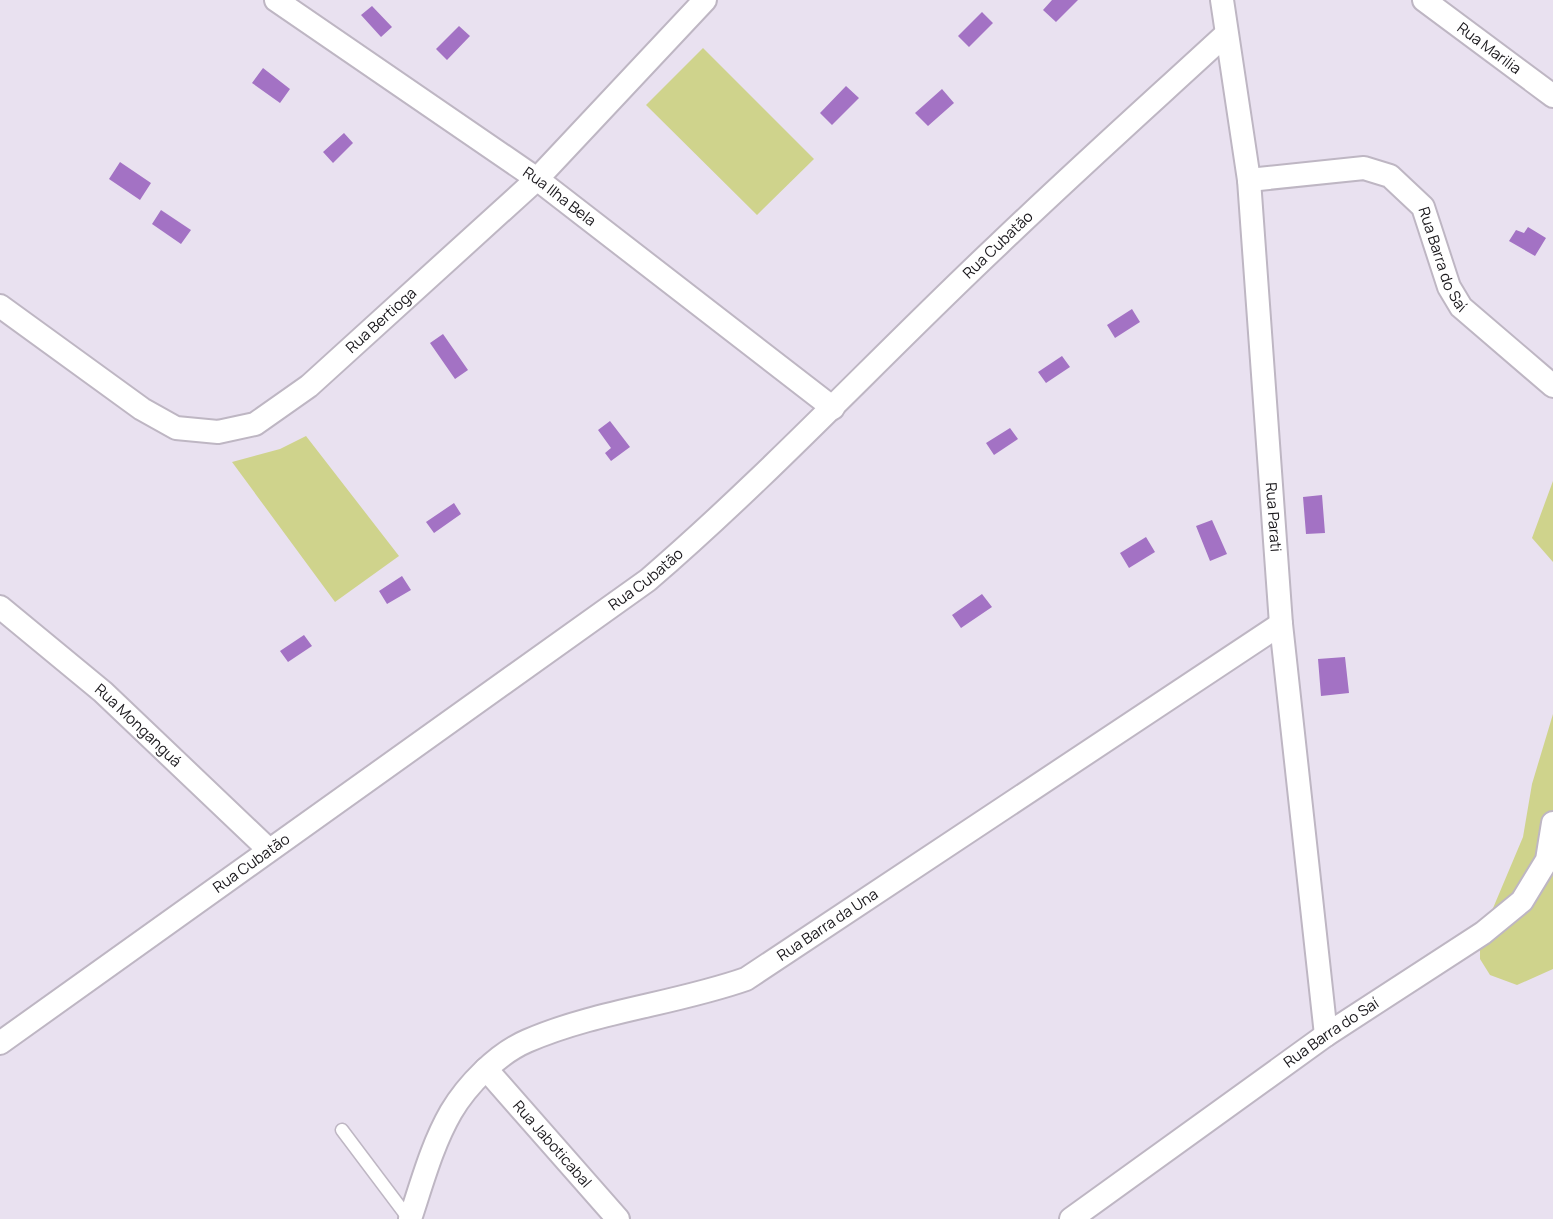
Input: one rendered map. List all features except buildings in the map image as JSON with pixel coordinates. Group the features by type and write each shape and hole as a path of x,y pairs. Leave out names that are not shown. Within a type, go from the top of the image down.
{"street":[{"name":"Rua Ilha Bela","path":"276,0 537,179 833,408"},
{"name":"Rua Bertioga","path":"0,306 142,409 177,428 218,432 255,424 309,386 537,179 705,0"},
{"name":"Rua Parati","path":"1222,0 1225,34 1249,180 1281,624 1326,1035"},
{"name":"Rua Marilia","path":"1424,0 1553,96"},
{"name":"Rua Cubatão","path":"0,1043 648,580 695,540 833,408 998,244 1225,34"},
{"name":"Rua Barra do Saí","path":"1249,180 1364,168 1390,176 1423,207 1449,287 1461,307 1553,386"},
{"name":"Rua Monganguá","path":"0,607 103,692 269,850"},
{"name":"Rua Barra da Una","path":"409,1219 432,1155 452,1111 486,1069 525,1042 579,1023 709,992 746,979 1281,624"},
{"name":"Rua Barra do Saí","path":"1071,1219 1326,1035 1483,933 1522,901 1547,860 1553,823"},
{"name":"Rua Jaboticabal","path":"486,1069 618,1219"}],"lane":[{"path":"342,1130 409,1219"}],"green space":[{"path":"703,48 814,159 757,215 646,105"},
{"path":"306,436 399,556 335,602 232,462 280,449"},
{"path":"1553,481 1553,562 1532,538"},
{"path":"1553,714 1553,969 1517,985 1490,975 1480,959 1480,939 1523,837 1532,784"}],"shaded area":[{"path":"1052,0 1078,0 1056,22 1043,10"},
{"path":"372,6 392,27 381,37 361,15"},
{"path":"982,12 993,23 969,47 958,36"},
{"path":"459,26 470,36 447,60 436,49"},
{"path":"263,68 290,89 280,103 252,83"},
{"path":"846,86 859,98 832,125 820,113"},
{"path":"942,89 954,103 928,126 915,113"},
{"path":"344,133 353,143 333,163 323,152"},
{"path":"120,162 151,183 140,200 109,179"},
{"path":"161,210 191,230 181,244 152,224"},
{"path":"1528,227 1546,238 1535,256 1509,241 1516,230 1524,233"},
{"path":"1132,309 1140,322 1115,338 1107,325"},
{"path":"443,334 468,370 455,379 430,343"},
{"path":"1062,356 1070,367 1046,383 1038,372"},
{"path":"610,421 630,447 611,461 605,453 611,448 598,430"},
{"path":"1010,428 1018,439 994,455 986,443"},
{"path":"1322,495 1325,533 1306,534 1303,497"},
{"path":"454,503 461,514 434,533 426,522"},
{"path":"1212,520 1227,554 1210,561 1196,526"},
{"path":"1146,537 1155,552 1129,568 1120,553"},
{"path":"402,576 411,590 387,604 379,591"},
{"path":"982,594 992,607 961,628 952,615"},
{"path":"304,635 312,646 288,662 280,651"},
{"path":"1345,657 1349,693 1321,696 1318,659"}]}
